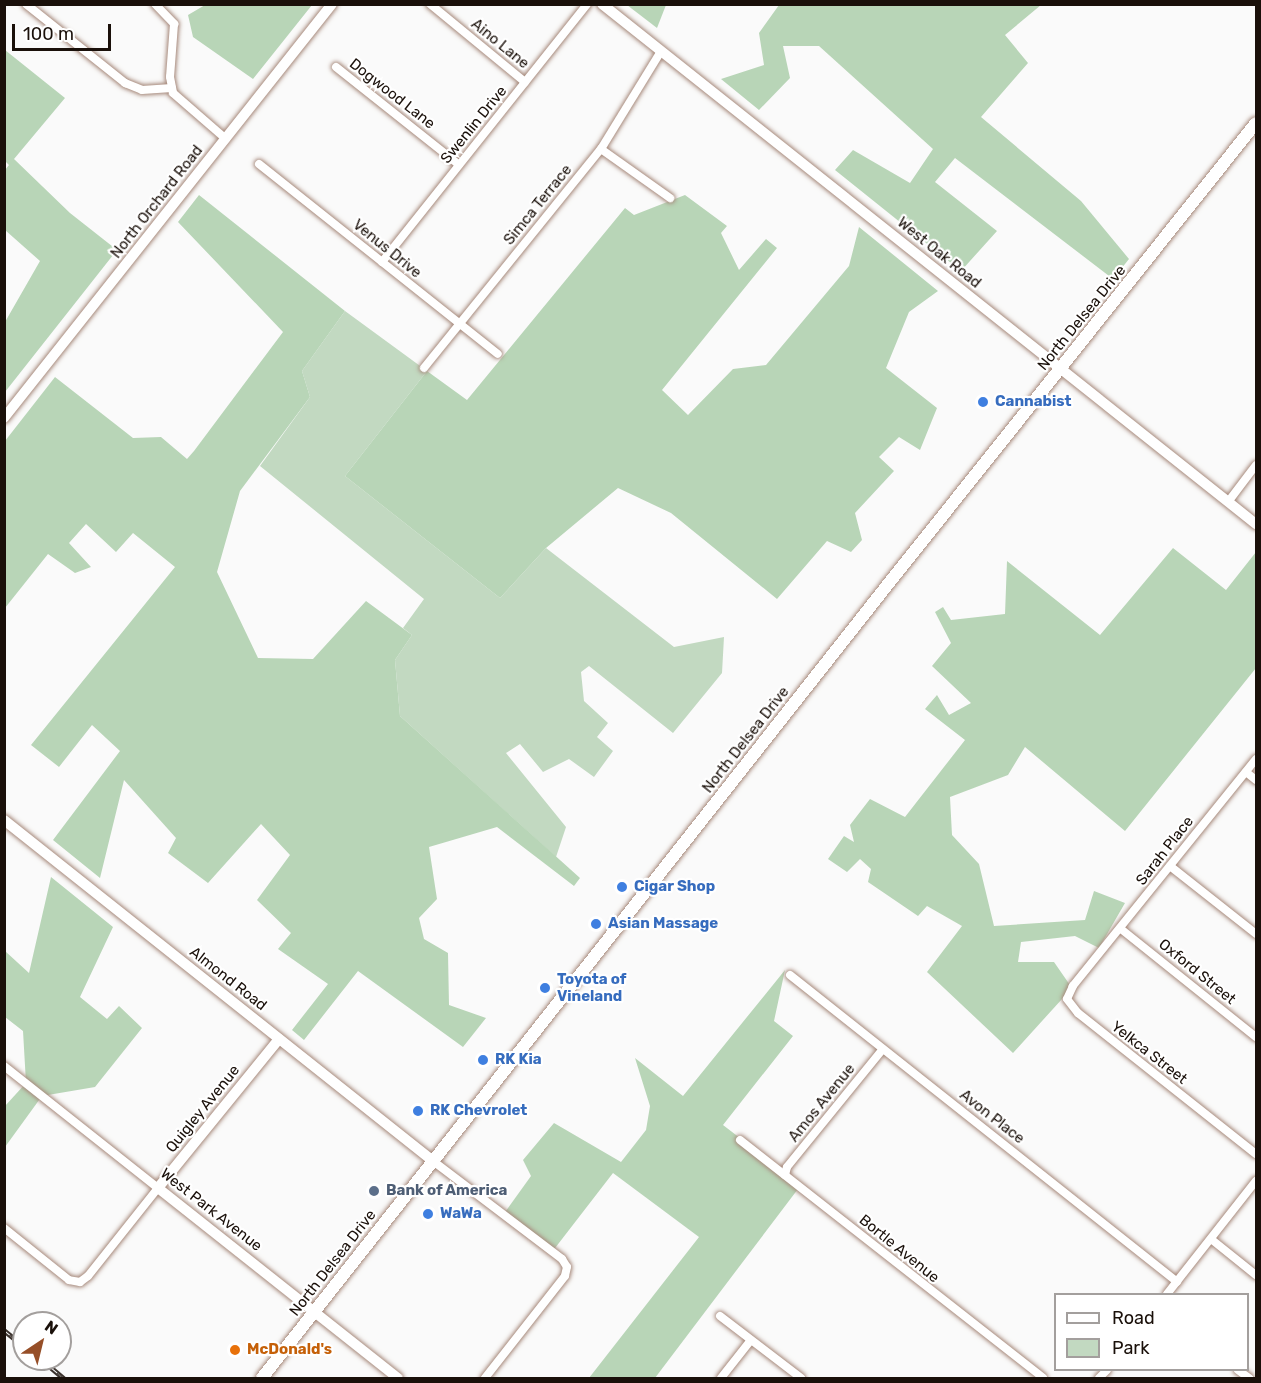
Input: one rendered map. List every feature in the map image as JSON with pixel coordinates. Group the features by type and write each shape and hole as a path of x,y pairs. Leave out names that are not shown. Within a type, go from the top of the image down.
{"main road":[{"name":"North Delsea Drive","path":"262,1378 1257,123"}],"street":[{"path":"26,4 124,83 142,90 172,88"},
{"path":"155,4 174,24 172,88 179,101 226,139"},
{"name":"North Orchard Road","path":"4,418 332,4"},
{"name":"Aino Lane","path":"430,4 525,82"},
{"name":"Swenlin Drive","path":"382,262 587,4"},
{"name":"West Oak Road","path":"602,4 1257,525"},
{"name":"Simca Terrace","path":"424,368 601,149 661,51"},
{"name":"Dogwood Lane","path":"336,67 459,165"},
{"path":"601,149 670,198"},
{"name":"Venus Drive","path":"259,164 498,354"},
{"path":"1228,502 1257,465"},
{"name":"Sarah Place","path":"1095,960 1257,759"},
{"path":"1246,772 1257,780"},
{"name":"Almond Road","path":"4,820 433,1161"},
{"path":"1170,866 1257,934"},
{"name":"Oxford Street","path":"1121,929 1257,1037"},
{"name":"Yelkca Street","path":"1095,960 1070,991 1067,999 1072,1007 1257,1154"},
{"name":"Avon Place","path":"790,975 1177,1282"},
{"name":"Quigley Avenue","path":"4,1228 73,1282 85,1280 279,1040"},
{"name":"Amos Avenue","path":"785,1175 788,1167 883,1049"},
{"name":"West Park Avenue","path":"4,1066 398,1378"},
{"name":"Bortle Avenue","path":"740,1140 1043,1378"},
{"path":"433,1161 562,1259 567,1268 565,1276 485,1378"},
{"path":"1168,1293 1257,1181"},
{"path":"1211,1239 1257,1275"},
{"path":"720,1316 801,1378"},
{"path":"721,1378 751,1340"}],"green space":[{"path":"205,5 312,5 253,79 193,37 188,15"},
{"path":"627,5 666,5 657,28"},
{"path":"779,5 1041,5 1005,35 1028,63 981,117 1081,201 1129,259 1113,279 955,158 935,182 997,231 961,271 835,170 853,150 910,183 933,149 819,46 783,46 790,78 759,110 721,79 764,65 759,33"},
{"path":"5,50 65,98 14,159 70,213 117,250 5,392 5,322 40,261 5,230 5,170 9,165 4,160"},
{"path":"199,195 345,311 302,371 310,397 240,491 217,572 258,658 313,659 366,601 412,635 395,660 400,716 580,878 574,886 497,827 429,847 437,899 419,918 424,939 448,953 449,1005 486,1018 463,1047 358,971 304,1040 292,1030 328,984 278,949 291,933 257,900 290,855 261,824 208,883 168,853 176,838 124,780 100,878 53,840 120,751 92,725 59,767 31,745 175,567 133,533 116,552 86,524 69,543 91,567 75,573 48,554 5,608 5,441 55,377 133,438 161,437 187,459 194,451 283,332 178,222"},
{"path":"685,195 727,226 721,233 739,270 766,239 777,248 662,390 688,415 733,369 766,365 849,266 859,227 938,291 909,312 886,368 937,408 920,450 899,437 879,457 894,471 855,513 862,540 851,552 827,541 777,599 671,513 618,488 546,548 500,598 345,476 427,371 467,400 625,208 634,215"},
{"path":"345,311 427,371 345,476 500,598 546,548 674,647 724,637 722,673 673,733 589,666 581,672 584,701 608,723 597,737 613,751 594,777 569,759 543,772 520,744 506,753 566,827 556,857 400,716 395,660 412,635 403,628 424,599 260,466 310,397 302,371"},
{"path":"1173,548 1226,590 1256,552 1256,668 1125,831 1025,747 1008,775 950,797 952,835 979,864 994,926 1085,920 1094,891 1125,903 1099,948 1075,936 1021,942 1018,962 1054,962 1072,988 1013,1053 927,972 962,926 927,906 918,916 868,882 871,869 860,859 847,872 828,859 844,836 854,842 850,825 870,799 905,817 965,740 925,709 937,695 949,715 971,703 932,666 951,643 935,612 943,607 951,620 1005,614 1007,561 1100,635"},
{"path":"51,877 113,927 80,997 107,1019 119,1006 142,1028 95,1087 42,1096 5,1147 5,1106 26,1083 23,1031 5,1017 5,951 29,973"},
{"path":"785,970 774,1021 793,1036 723,1125 801,1185 655,1378 589,1378 699,1237 613,1173 552,1252 503,1215 531,1176 523,1160 554,1123 621,1162 646,1130 650,1106 635,1058 683,1096"}],"railway":[{"path":"4,1330 12,1336"},
{"path":"56,1371 64,1378"}],"place":[{"name":"Cannabist","path":"983,402"},
{"name":"Cigar Shop","path":"622,887"},
{"name":"Asian Massage","path":"596,924"},
{"name":"Toyota of Vineland","path":"545,988"},
{"name":"RK Kia","path":"483,1060"},
{"name":"RK Chevrolet","path":"418,1111"},
{"name":"Bank of America","path":"374,1191"},
{"name":"WaWa","path":"428,1214"},
{"name":"McDonald's","path":"235,1350"}]}
